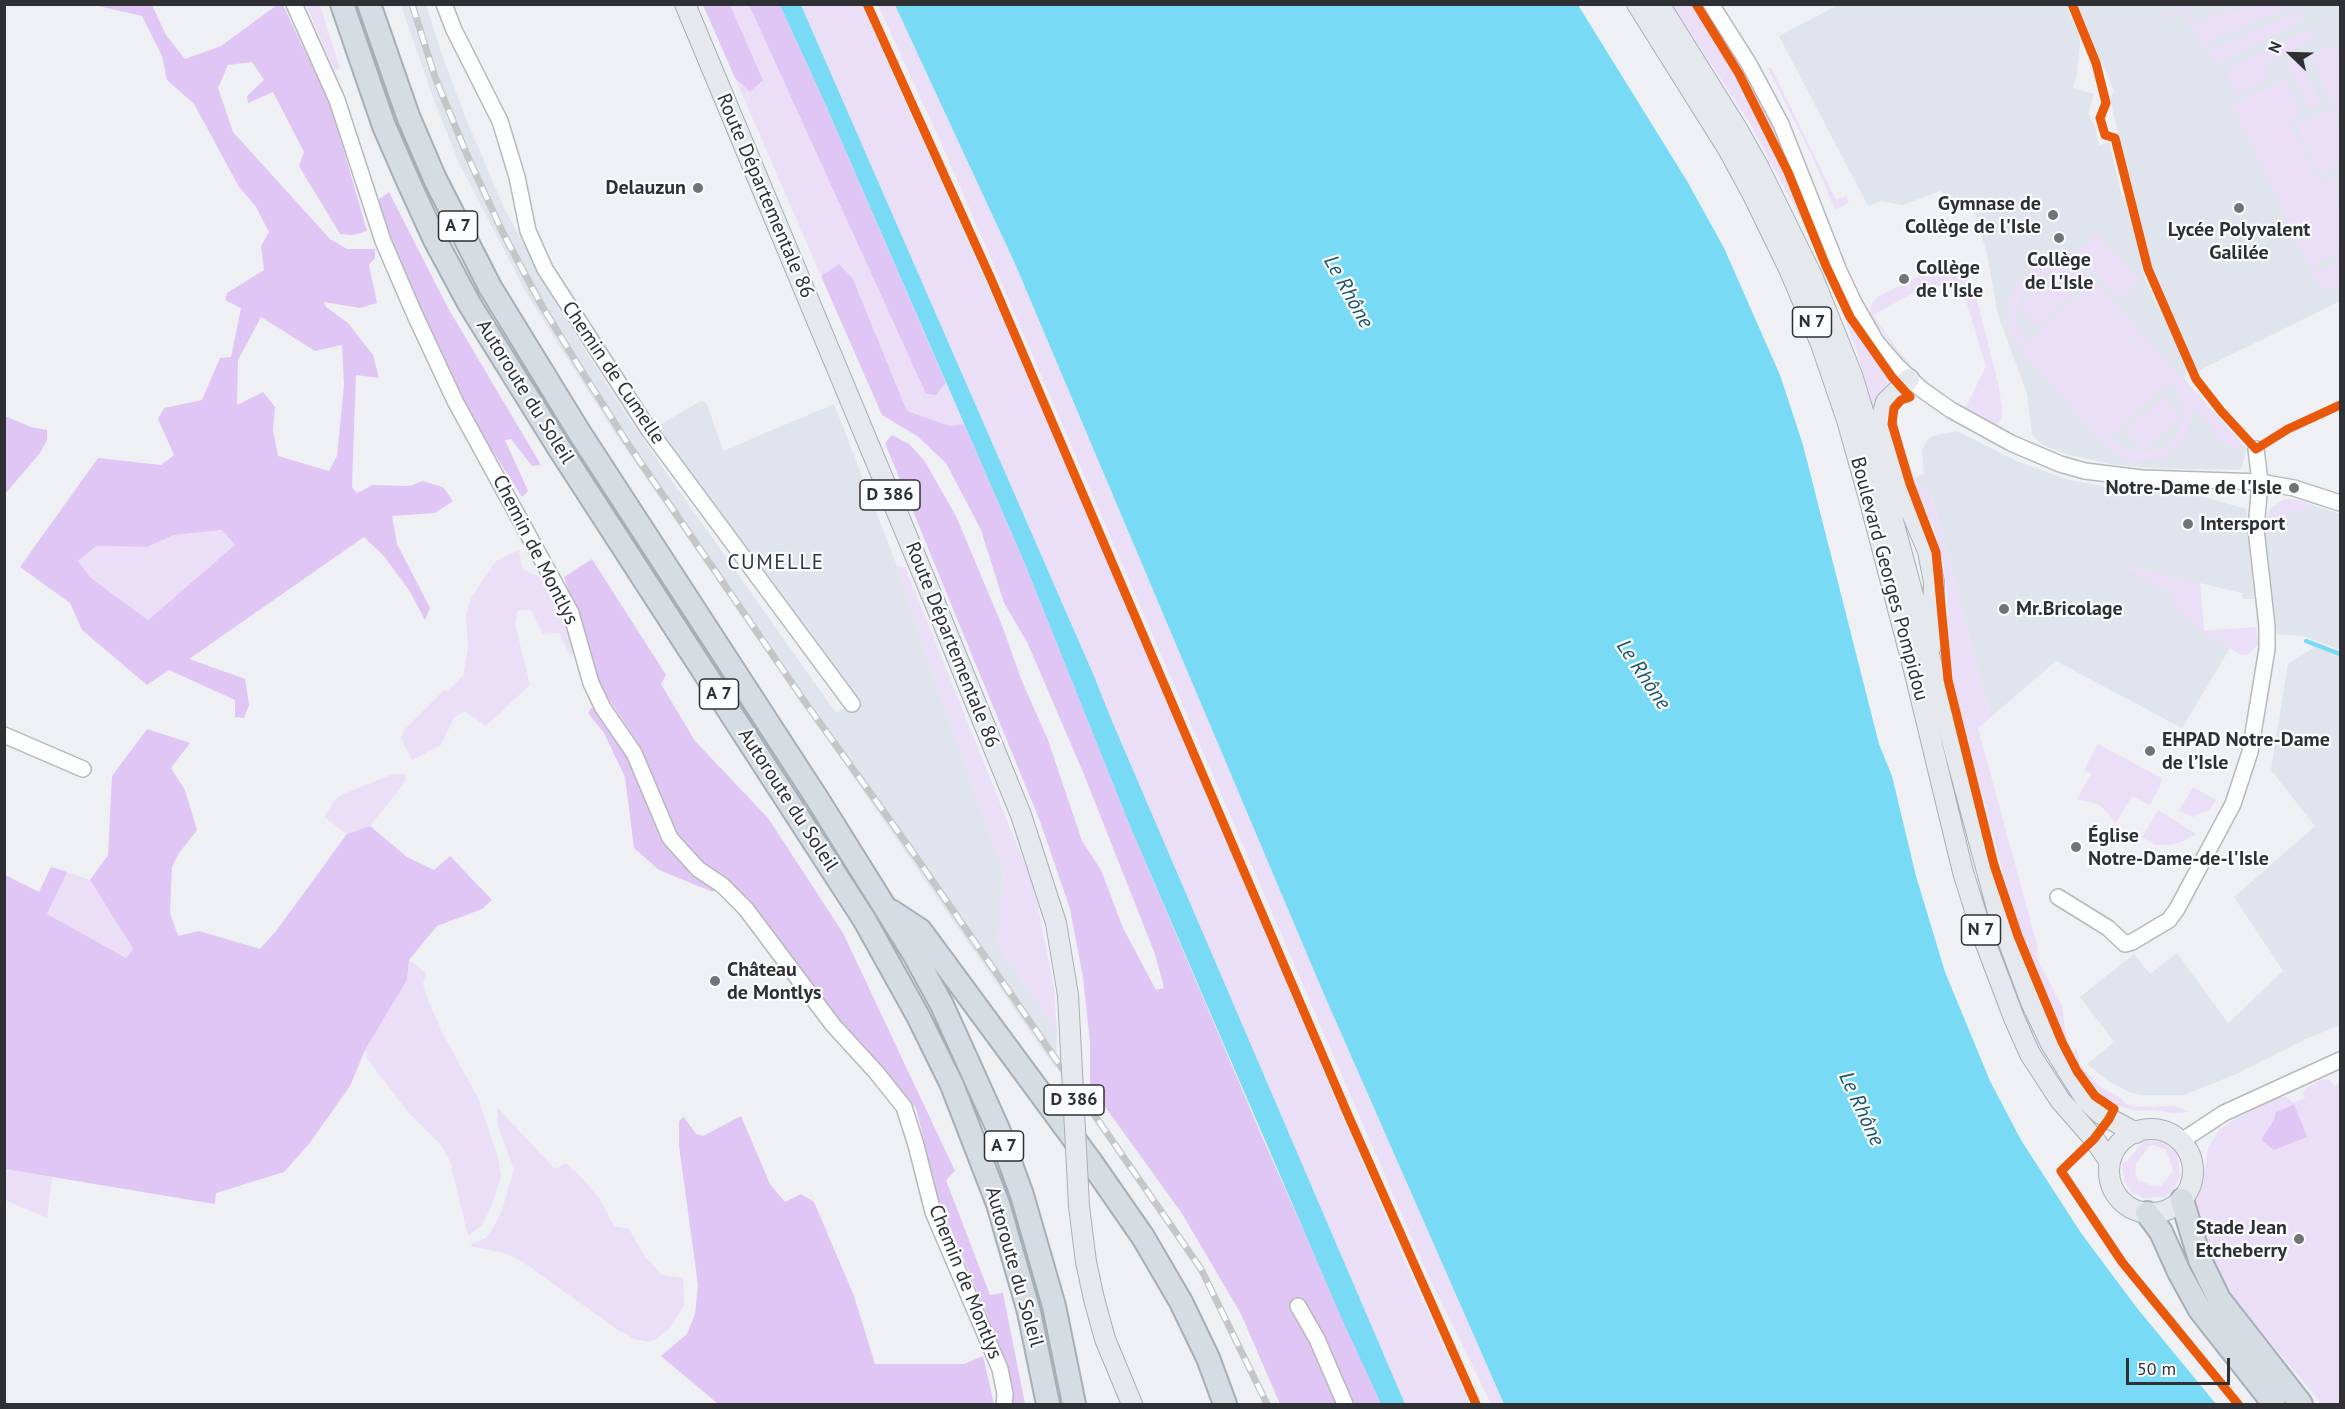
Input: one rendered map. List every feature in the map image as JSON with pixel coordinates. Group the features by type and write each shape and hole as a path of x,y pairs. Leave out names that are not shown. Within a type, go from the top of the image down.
{"highway":[{"name":"Autoroute du Soleil","path":"342,4 358,55 404,172 435,240 470,305 864,919 918,1016 952,1085 998,1204 1029,1312 1048,1404"},
{"name":"Autoroute du Soleil","path":"369,4 408,116 435,179 490,287 579,432 818,800 914,954 942,1005 998,1129 1039,1250 1054,1306 1074,1404"},
{"path":"885,907 920,930 1048,1103 1143,1238 1181,1302 1208,1358 1225,1404"},
{"path":"2182,1200 2200,1260 2219,1299 2301,1404"},
{"path":"2147,1213 2165,1238 2179,1272 2200,1310 2274,1404"}],"main road":[{"name":"Route Départementale 86","path":"685,4 938,608 1021,814 1056,923 1068,994 1079,1206 1086,1262 1105,1339 1132,1404"},
{"name":"Boulevard Georges Pompidou","path":"1637,4 1722,139 1753,195 1818,336 1847,420 1869,498 1963,872 1984,939 2013,1018 2030,1054 2060,1100 2094,1139 2110,1162"},
{"name":"Boulevard Georges Pompidou","path":"1659,4 1759,168 1794,238 1852,375 1999,916 2031,1002 2051,1044 2085,1100 2101,1114 2136,1133"},
{"path":"1909,379 1886,402 1883,413 1905,497 1928,551 1934,582 1932,665"},
{"path":"2159,1131 2180,1142 2189,1155 2193,1170 2190,1186 2182,1200 2169,1209 2147,1213 2130,1208 2117,1196 2110,1180 2110,1162 2119,1144 2136,1133 2159,1131"}],"street":[{"name":"Chemin de Montlys","path":"294,4 337,100 383,241 414,313 454,401 501,481 571,613 591,683 603,708 634,753 670,838 698,869 722,885 746,909 833,1025 904,1107 933,1212 1000,1369 1005,1394 1004,1404"},
{"name":"Chemin de Cumelle","path":"444,4 454,30 500,121 517,177 528,231 545,269 649,430 852,704"},
{"path":"1711,4 1744,56 1781,124 1839,271 1854,303 1877,343 1909,379 1938,402 1987,431 2060,464 2085,471 2121,476 2260,482 2294,488 2340,502"},
{"path":"2058,897 2108,928 2125,944 2169,920 2233,804 2250,752 2267,649 2267,626 2256,529 2260,482 2256,449"},
{"path":"4,735 83,769"},
{"path":"2180,1142 2224,1113 2340,1060"},
{"path":"1298,1306 1317,1339 1345,1404"}],"shaded area":[{"path":"94,5 152,5 166,35 185,59 221,46 277,5 283,5 331,106 367,231 353,235 340,234 299,166 304,152 273,92 248,103 247,96 264,80 252,62 228,65 218,88 233,132 330,239 347,249 375,249 375,258 369,265 377,303 360,308 324,302 326,307 348,323 373,355 379,378 356,375 352,487 357,493 373,485 410,486 422,481 443,487 453,501 435,513 392,516 397,544 430,608 425,620 409,590 384,556 364,537 189,659 245,679 249,705 244,718 235,717 235,700 169,670 147,685 82,630 70,603 20,567 98,458 161,465 174,455 158,419 164,408 202,400 220,358 231,357 241,308 225,300 227,293 264,270 261,246 269,232 256,207 239,187 194,104 167,80 162,56 142,16","holes":["261,317 315,351 342,345 344,385 337,456 329,471 278,456 273,430 275,407 263,392 237,405 238,360","222,530 235,545 148,620 91,578 78,561 96,546 147,547 174,535"]},
{"path":"306,5 320,5 340,68 335,72"},
{"path":"401,5 426,5 465,116 504,208 559,309 672,481 836,713 856,701 654,428 701,401 707,404 723,451 834,404 897,566 1004,873 997,945 1057,1031 1056,1069 614,432 528,296 458,161"},
{"path":"703,5 730,5 763,80 750,92 735,78"},
{"path":"730,5 749,5 926,394 936,395 946,383 964,424 950,426 907,411 853,279 839,264 821,276 735,78 750,92 763,80"},
{"path":"749,5 780,5 946,383 936,395 926,394"},
{"path":"801,5 862,5 1043,409 1338,1106 1470,1404 1405,1404 1094,676"},
{"path":"878,5 895,5 1016,266 1323,992 1504,1404 1491,1404 1426,1271 946,154"},
{"path":"1672,5 1691,5 1732,71 1770,143 1804,224 1748,120"},
{"path":"1699,5 1702,5 1746,74 1769,116 1789,162 1786,161 1734,61"},
{"name":"Collège de L'Isle","path":"1838,5 2069,5 2068,12 2079,34 2080,45 2073,88 2094,94 2088,114 2095,126 2099,146 2109,141 2121,193 2132,219 2145,280 2188,368 2184,379 2247,449 2241,470 2148,468 2110,464 2062,453 2041,444 2032,434 2027,393 1998,315 1986,249 1975,211 1946,200 1942,190 1903,205 1881,201 1868,206 1779,36"},
{"name":"Lycée Polyvalent Galilée","path":"2077,5 2340,5 2340,301 2196,372 2152,269 2110,99 2114,91"},
{"path":"2250,5 2296,5 2211,40 2210,46 2203,50 2184,10 2161,20 2160,17 2187,6 2197,27 2231,7 2234,12"},
{"path":"2301,10 2304,17 2299,23 2216,64 2209,51"},
{"path":"2311,27 2317,38 2265,64 2269,76 2260,84 2236,94 2227,78 2230,67"},
{"path":"2334,45 2340,59 2340,121 2312,56"},
{"path":"2299,56 2322,104 2310,110 2287,62"},
{"path":"1771,67 1836,200 1846,196 1849,203 1835,210 1812,156 1768,68"},
{"path":"2286,78 2303,115 2290,123 2317,180 2321,182 2333,175 2336,183 2340,250 2314,264 2318,271 2340,260 2340,286 2331,291 2318,285 2233,105"},
{"path":"2331,108 2340,128 2340,165 2319,175 2295,125"},
{"path":"389,192 448,308 541,465 532,466 511,439 505,440 528,491 522,497 459,398 375,202"},
{"path":"2096,233 2140,280 2119,299 2076,253"},
{"path":"2068,251 2242,445 2233,452 2192,406 2191,423 2183,441 2177,448 2160,459 2131,461 2109,450 2022,351 2007,326 2009,304 2017,283 2031,271 2053,264","holes":["2056,274 2019,306 2037,327 2074,295 2057,274 2072,277 2087,287 2175,388 2180,397 2183,415 2172,441 2158,450 2137,452 2115,443 2022,336 2015,318 2023,292 2036,278"]},
{"path":"839,264 853,279 907,411 950,426 964,424 1025,564 1130,826 1266,1146 1381,1404 1280,1404 1241,1314 1181,1212 1090,1086 1090,1042 1083,977 1070,909 1040,821 885,443 892,435 909,444 924,460 956,516 1003,628 1021,679 1048,740 1082,841 1101,870 1123,928 1156,990 1164,988 1155,954 1083,772 1027,642 1004,603 981,530 946,463 917,436 882,415 821,276"},
{"path":"1942,267 1951,268 1965,275 1975,292 1999,387 2002,419 1997,425 1994,426 1965,409 1986,366 1966,301 1957,291 1946,286 1928,285 1873,315 1899,352 1922,377 1944,394 1942,396 1902,360 1870,314 1871,305 1877,297"},
{"path":"2087,289 2169,384 2110,436 2028,341"},
{"path":"1841,309 1863,344 1890,378 1883,392 1883,448 1858,354"},
{"path":"2164,398 2181,419 2142,451 2125,430"},
{"path":"5,416 31,427 47,430 47,440 40,453 5,494"},
{"path":"1957,431 2019,462 2069,480 2136,492 2182,491 2246,509 2254,599 2243,599 2242,593 2200,583 2204,631 2242,628 2182,728 2056,661 1991,717 1932,497 1914,478 1924,473 1922,451 1926,441 1932,436"},
{"path":"1914,478 1932,497 1991,717 1978,728 2038,949 2036,956 2062,1006 2067,1044 2030,960 2008,892 1951,674 1946,582 1941,554 1933,526 1914,484"},
{"path":"2285,499 2297,500 2340,514 2340,650 2304,636 2277,634 2265,529 2272,507"},
{"path":"2283,500 2313,505 2293,515 2291,510 2286,512 2288,517 2270,526 2268,520 2270,513"},
{"path":"223,530 236,545 148,620 91,578 78,561 96,546 147,547 174,535"},
{"path":"519,550 522,567 529,573 542,577 566,618 574,650 571,657 559,633 543,634 531,610 518,610 515,624 530,685 486,726 464,711 454,718 441,745 412,760 401,738 404,730 444,690 447,691 463,676 468,647 466,616 471,598 496,561"},
{"path":"592,559 666,675 661,684 695,741 768,818 843,933 955,1171 946,1180 990,1295 1003,1293 1025,1404 1013,1404 1012,1384 986,1312 939,1201 916,1108 837,1020 748,898 698,858 674,830 639,745 602,689 564,577"},
{"path":"2108,559 2127,566 2199,583 2204,631 2256,627 2258,645 2247,655 2242,655 2202,633 2171,605 2176,595"},
{"path":"897,566 905,567 1034,887 1054,988 1057,1031 997,945 1004,873"},
{"path":"2315,647 2340,656 2340,1025 2306,1039 2236,1074 2184,1095 2142,1095 2129,1092 2107,1080 2087,1064 2114,1042 2080,997 2134,954 2150,974 2177,953 2228,1023 2283,971 2234,897 2315,826 2271,770 2288,664"},
{"path":"593,706 619,739 669,846 714,887 713,892 659,870 634,848 625,777 604,733 588,713"},
{"path":"147,729 190,743 171,768 185,790 197,830 179,853 172,867 170,913 178,936 199,931 260,949 276,931 347,834 370,826 407,857 434,870 450,856 492,900 482,909 437,926 409,960 407,980 365,1050 350,1086 309,1144 284,1172 216,1193 215,1204 5,1169 5,875 39,892 51,867 67,872 47,914 126,958 133,949 90,880 108,855 112,776"},
{"path":"2098,744 2163,779 2150,805 2132,796 2115,824 2109,814 2098,804 2077,799 2091,774 2084,770"},
{"path":"393,774 405,774 406,781 370,826 347,834 324,817 341,795"},
{"path":"2193,787 2216,800 2210,809 2193,817 2179,811"},
{"path":"2158,810 2196,834 2170,845 2155,845 2142,837"},
{"path":"67,872 90,880 133,950 126,958 46,914"},
{"path":"409,960 426,973 423,984 428,1000 443,1034 478,1098 497,1154 501,1175 492,1205 482,1225 468,1236 450,1161 441,1145 408,1112 368,1060 365,1050 407,980"},
{"path":"2076,1049 2081,1066 2099,1086 2121,1098 2126,1104 2138,1107 2173,1106 2191,1112 2135,1111 2111,1103 2097,1090 2079,1065 2074,1053"},
{"name":"Stade Jean Etcheberry","path":"2322,1079 2330,1080 2334,1086 2340,1083 2340,1404 2322,1404 2269,1341 2255,1331 2219,1286 2192,1207 2203,1183 2208,1148 2220,1129 2278,1097 2287,1097 2294,1103 2305,1098 2303,1093 2305,1089"},
{"path":"2294,1104 2307,1137 2274,1150 2261,1140 2275,1118 2275,1113"},
{"path":"497,1107 555,1169 566,1163 582,1178 599,1198 614,1226 629,1229 645,1257 661,1275 683,1278 684,1305 670,1328 658,1338 649,1342 634,1339 520,1260 504,1253 471,1246 486,1238 493,1228 502,1210 514,1170 498,1125"},
{"path":"741,1116 770,1184 785,1202 801,1194 814,1202 854,1296 875,1364 964,1364 983,1356 994,1404 718,1404 661,1356 687,1334 695,1314 698,1285 679,1146 679,1121 684,1117 696,1134 703,1136"},
{"path":"2144,1141 2162,1142 2174,1150 2178,1156 2180,1176 2175,1187 2165,1197 2143,1198 2131,1192 2124,1181 2122,1163 2126,1162","holes":["2153,1145 2166,1150 2173,1171 2162,1185 2155,1187 2138,1180 2135,1172 2136,1164 2149,1146"]},
{"path":"4,1169 52,1177 47,1218 5,1200"}],"water":[{"path":"780,5 801,5 1094,676 1405,1404 1381,1404 1338,1310 1130,826 1025,564"},
{"name":"Le Rhône","path":"895,5 1578,5 1687,181 1724,248 1780,375 1803,445 1879,744 1892,776 1916,876 1945,972 1990,1081 2021,1140 2081,1233 2137,1308 2216,1404 1504,1404 1323,992 1016,266"}],"waterway":[{"path":"2306,641 2340,654"}],"railway":[{"path":"412,4 435,77 467,155 503,233 542,306 578,365 630,447 807,705 907,844 1201,1269 1267,1404"}],"cycle path":[{"path":"867,4 991,279 1348,1115 1476,1404"},
{"path":"1696,4 1739,74 1788,172 1826,266 1850,317 1892,377 1910,397 1901,400 1894,408 1892,424 1910,484 1936,552 1948,680 1994,865 2018,936 2062,1042 2077,1071 2095,1096 2114,1109 2094,1139 2061,1171 2122,1262 2238,1404"},
{"path":"2072,4 2096,63 2106,103 2100,118 2105,135 2115,138 2148,269 2196,379 2221,411 2256,449 2288,429 2340,405"}],"place":[{"name":"Delauzun","path":"698,188"},
{"name":"Lycée Polyvalent Galilée","path":"2239,208"},
{"name":"Gymnase de Collège de l'Isle","path":"2053,215"},
{"name":"Collège de L'Isle","path":"2059,238"},
{"name":"Collège de l'Isle","path":"1904,279"},
{"name":"Notre-Dame de l'Isle","path":"2294,488"},
{"name":"Intersport","path":"2188,524"},
{"name":"Mr.Bricolage","path":"2004,609"},
{"name":"EHPAD Notre-Dame de l’Isle","path":"2150,751"},
{"name":"Église Notre-Dame-de-l'Isle","path":"2076,847"},
{"name":"Château de Montlys","path":"715,981"},
{"name":"Stade Jean Etcheberry","path":"2299,1239"}],"district":[{"name":"CUMELLE","path":"776,563"}]}
